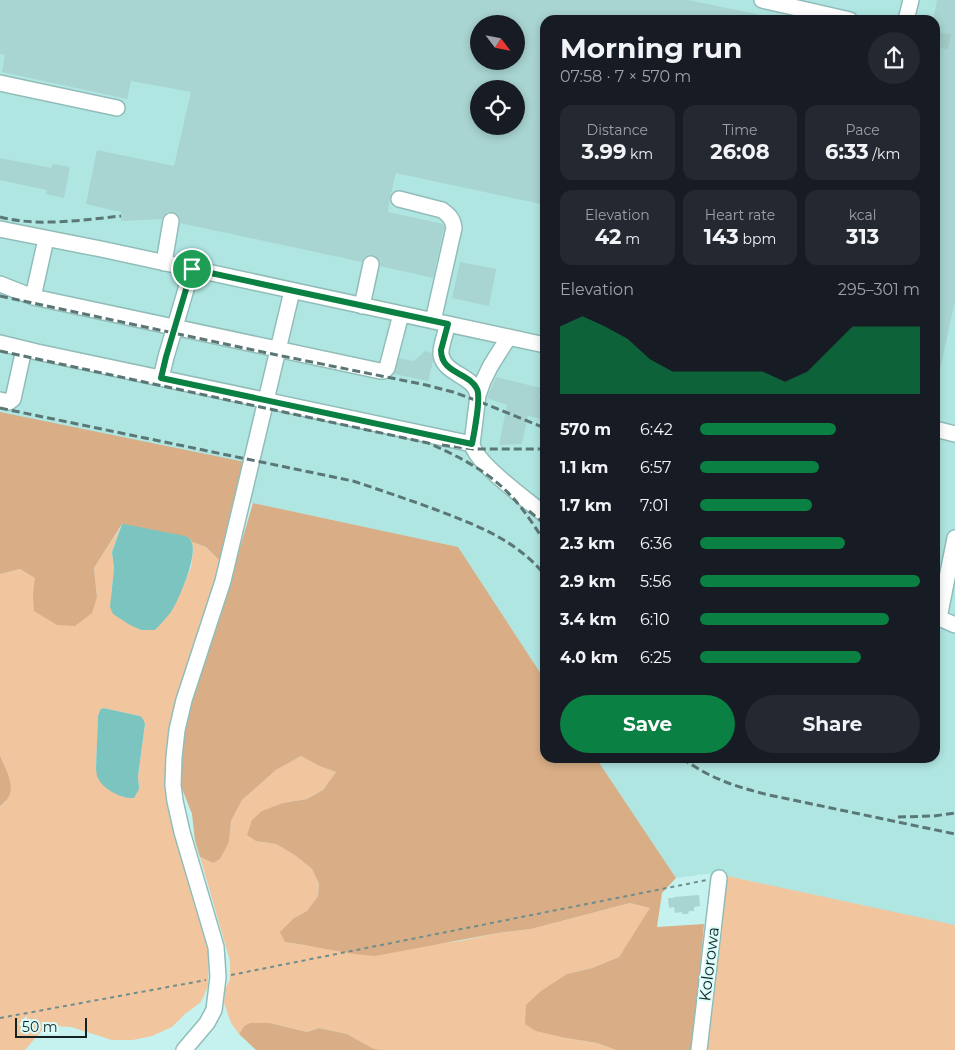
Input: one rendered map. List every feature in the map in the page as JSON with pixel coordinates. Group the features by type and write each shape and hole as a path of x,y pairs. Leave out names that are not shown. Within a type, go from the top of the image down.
{"street":[{"path":"762,0 828,15"},
{"path":"907,15 910,0"},
{"path":"0,83 116,108"},
{"path":"399,199 442,210 448,214 453,223 454,228 433,321"},
{"path":"164,263 172,221"},
{"path":"0,230 46,238 540,344"},
{"path":"34,297 46,238"},
{"path":"362,306 371,264"},
{"path":"161,378 192,269"},
{"path":"0,284 34,297 380,371 384,371 386,368 401,314"},
{"path":"184,1050 208,1024 214,1010 218,977 216,947 182,832 175,801 173,785 174,757 184,700 224,581 292,291"},
{"path":"448,324 441,350 443,361 471,382 477,389 478,395"},
{"path":"509,337 483,380 478,395 472,444 476,453 495,474 540,511"},
{"path":"0,343 472,444"},
{"path":"0,400 9,402 13,399 24,349"},
{"path":"940,430 955,434"},
{"path":"940,609 955,538"},
{"path":"940,623 955,625"},
{"name":"Kolorowa","path":"699,1050 719,878"}],"path":[{"path":"0,1018 719,878"}],"shaded area":[{"path":"0,0 955,0 955,926 713,873 676,878 599,763 940,763 940,15 540,15 540,672 457,547 0,449"},
{"path":"0,412 245,462 225,559 218,559 206,547 192,542 190,539 122,524 94,568 97,597 92,613 75,626 57,625 34,611 33,593 35,578 20,569 0,574"},
{"path":"253,503 458,547 540,672 540,763 599,763 676,878 662,893 657,927 704,924 693,1050 616,1050 597,1043 536,1031 525,1024 526,1005 541,991 567,974 592,968 619,957 650,908 630,903 531,929 498,933 375,956 352,954 285,942 280,932 294,918 307,911 318,896 319,884 312,869 296,856 276,844 256,841 247,835 252,820 262,811 283,803 307,799 323,790 336,772 319,766 301,756 276,770 242,800 231,821 229,842 220,859 213,863 200,857 195,841 192,814 177,776 183,735 193,692 229,585"},
{"path":"122,524 185,536 189,538 193,547 190,566 179,598 171,612 155,630 141,630 130,625 113,614 110,607 114,568 112,552"},
{"path":"120,528 112,552 114,568 111,596 141,630 155,630 172,610 183,587 191,567 192,542 206,547 218,559 225,559 170,743 209,953 208,986 201,1002 172,1027 152,1036 133,1040 112,1040 71,1027 55,1026 43,1029 25,1050 0,1050 0,806 6,802 4,765 0,755 0,574 20,569 36,578 33,593 97,597 94,568","holes":["103,708 140,716 145,724 138,776 139,789 123,797 108,789 102,783 96,768 98,717 100,710"]},
{"path":"103,708 140,716 145,724 138,776 139,789 134,798 123,797 112,792 99,781 97,776 98,716"},
{"path":"0,755 11,788 10,795 0,806"},
{"path":"301,756 319,766 336,772 323,790 307,799 283,803 256,841 276,844 296,856 312,869 319,884 318,896 307,911 294,918 285,942 304,945 429,945 531,929 630,903 651,908 619,957 592,968 567,974 566,1038 597,1043 616,1050 380,1050 372,1048 347,1034 319,1028 307,1032 270,1023 244,1026 239,1034 231,1023 224,1003 225,989 230,979 230,961 200,857 213,863 229,842 231,821 242,800 276,770"},
{"path":"713,873 955,925 955,1050 704,1050 720,877"},
{"path":"250,1023 270,1023 307,1032 319,1028 347,1034 372,1048 380,1050 256,1050 239,1034 244,1026"}],"building":[{"path":"0,0 688,0 762,15 540,15 540,204 396,173 388,212 444,225 433,278 380,266 380,261 373,255 368,255 362,262 180,223 180,217 173,212 167,212 162,219 121,221 121,212 86,204 97,150 174,166 191,92 131,81 127,99 2,72 5,55 0,54"},
{"path":"937,0 955,0 955,301 940,370 940,15 934,15"},
{"path":"0,158 51,168 53,164 70,167 64,198 46,194 47,190 0,180"},
{"path":"460,262 496,269 489,306 452,298"},
{"path":"425,351 432,353 433,361 428,381 394,374 399,358 414,361"},
{"path":"496,377 540,388 540,419 528,416 522,444 499,445 507,405 487,398"},
{"path":"699,895 700,906 694,907 694,911 689,911 688,914 675,913 674,907 669,908 668,898"}],"tunnel":[{"path":"940,40 955,43"}],"railway":[{"path":"0,217 30,222 45,222 121,216"},
{"path":"0,296 426,385 453,392 540,426"},
{"path":"0,351 428,443 462,459 494,480 517,503 540,534"},
{"path":"0,408 353,481 480,527 521,552 540,570"},
{"path":"442,445 473,449 540,449"},
{"path":"529,511 540,520"},
{"path":"689,763 702,771 734,785 757,792 955,834"},
{"path":"898,817 934,816 955,813"}],"route":[{"path":"192,269 448,324 441,350 443,361 471,382 477,389 478,401 472,444 161,378 192,269"}]}
